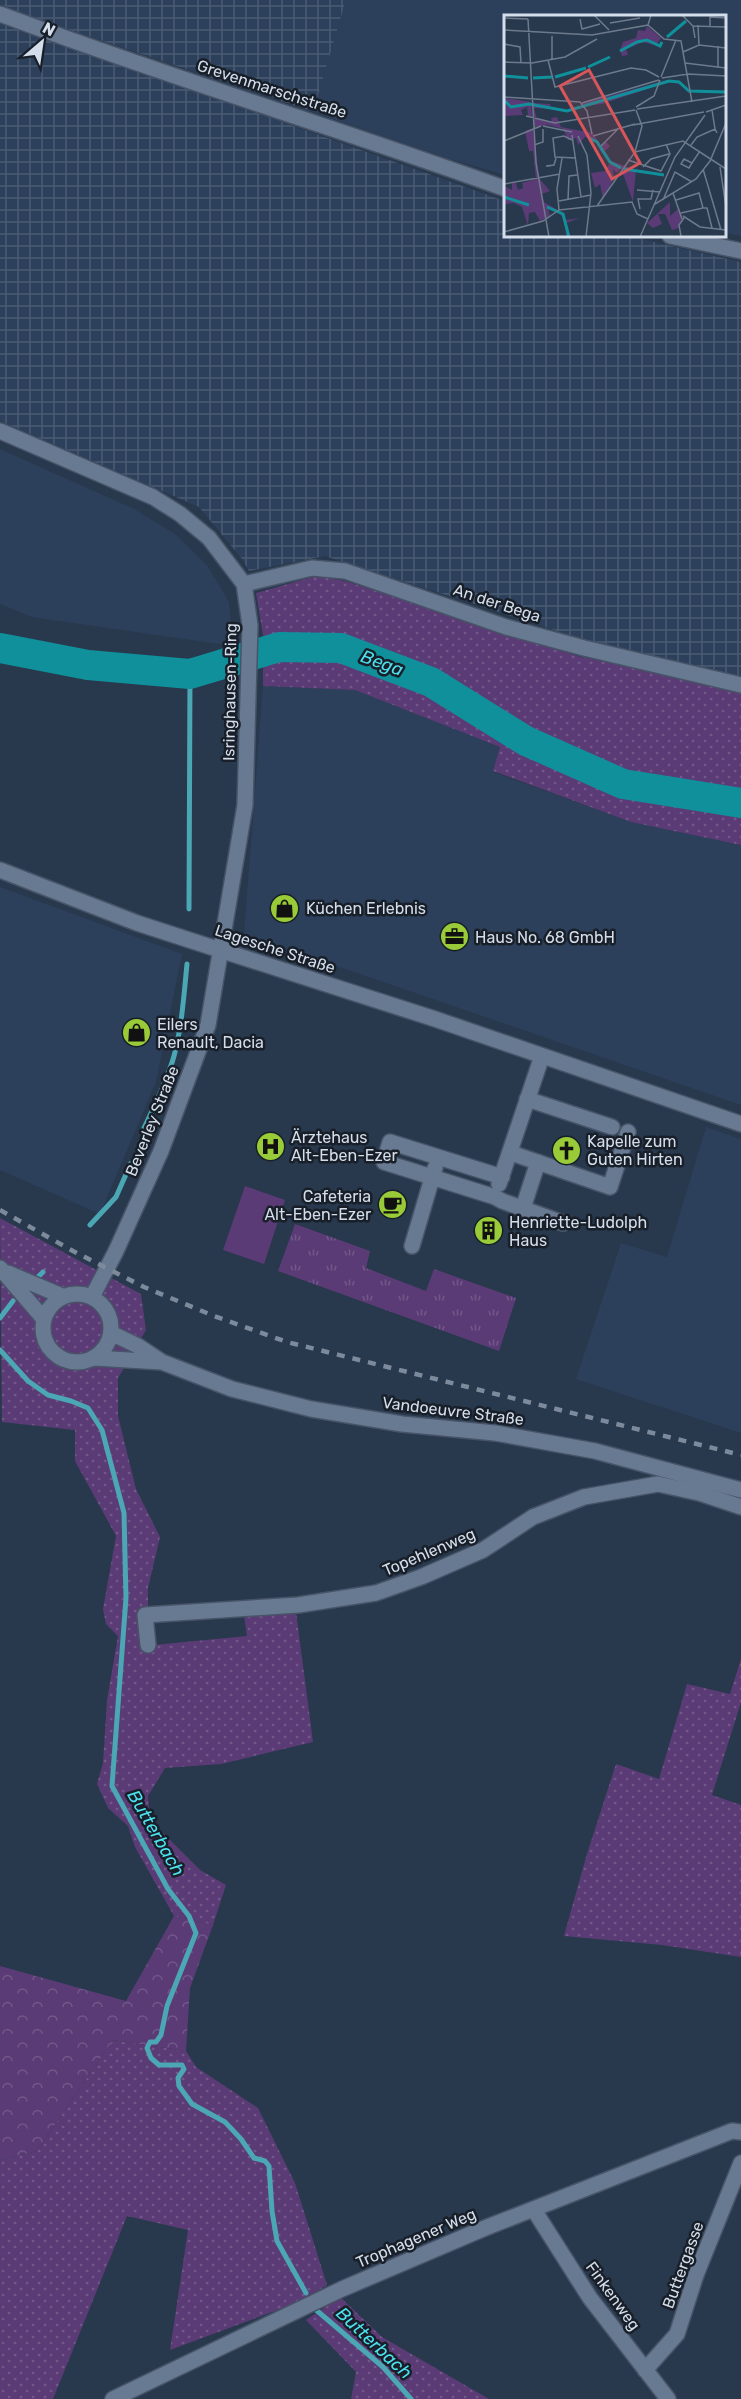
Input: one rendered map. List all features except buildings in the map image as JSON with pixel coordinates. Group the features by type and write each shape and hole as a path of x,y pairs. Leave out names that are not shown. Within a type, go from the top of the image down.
{"street":[{"name":"Grevenmarschstraße","path":"0,14 137,63 350,133 504,188"},
{"path":"675,237 741,251"},
{"name":"Isringhausen-Ring","path":"0,431 153,497 180,514 209,538 244,584 250,625 245,805 220,950"},
{"name":"An der Bega","path":"244,584 312,568 345,571 506,627 741,685"},
{"name":"Lagesche Straße","path":"0,870 137,923 741,1124"},
{"name":"Beverley Straße","path":"92,1297 116,1251 160,1151 198,1055 208,1025 220,950"},
{"path":"495,1197 542,1056"},
{"path":"527,1099 612,1127"},
{"path":"511,1153 610,1187 628,1132"},
{"path":"502,1177 390,1142 384,1162 495,1197 563,1223"},
{"path":"412,1246 439,1158"},
{"path":"523,1208 538,1162"},
{"path":"3,1270 62,1296 82,1294 92,1297 105,1308 109,1316 111,1333 105,1347 94,1358 74,1362 55,1355 44,1338 44,1318 48,1309 62,1296"},
{"path":"3,1270 44,1318"},
{"name":"Vandoeuvre Straße","path":"111,1333 138,1346 162,1362 232,1389 311,1409 402,1424 495,1433 595,1451 741,1490"},
{"name":"Vandoeuvre Straße","path":"94,1358 162,1362"},
{"name":"Topehlenweg","path":"148,1645 145,1615 298,1605 376,1593 421,1577 483,1550 532,1517 584,1497 658,1484 699,1493 741,1507"},
{"name":"Trophagener Weg","path":"113,2399 342,2289 485,2228 732,2132 741,2132"},
{"name":"Buttergasse","path":"645,2370 677,2334 696,2275 741,2163"},
{"name":"Finkenweg","path":"534,2210 590,2298 663,2397"}],"shaded area":[{"path":"0,0 346,0 313,112 29,16 0,4"},
{"path":"346,0 741,0 741,236 726,233 726,15 504,15 504,175 450,159 313,112"},
{"path":"0,22 504,201 504,237 632,237 741,262 741,678 591,642 325,556 249,571 242,559 199,507 0,421"},
{"path":"0,449 134,509 175,534 207,565 229,602 233,646 32,617 0,604"},
{"path":"263,686 355,690 500,747 493,772 631,822 741,845 741,1105 244,934"},
{"path":"0,887 182,954 156,1082 100,1214 0,1170"},
{"path":"706,1127 741,1139 741,1433 576,1379 621,1243 667,1257"}],"green space":[{"path":"316,576 345,581 581,657 652,670 741,692 741,845 631,822 493,771 500,747 355,690 263,686 263,635 256,593"},
{"path":"245,1186 285,1200 264,1264 223,1250"},
{"path":"0,1218 141,1294 146,1330 118,1378 118,1416 136,1489 160,1537 148,1588 148,1613 154,1645 247,1636 244,1615 296,1612 313,1742 221,1764 165,1768 148,1796 150,1820 200,1870 226,1885 213,1925 174,1916 135,1847 128,1826 108,1808 97,1784 103,1763 107,1700 118,1636 106,1624 103,1609 116,1536 75,1461 75,1430 2,1422"},
{"path":"295,1224 370,1251 366,1268 426,1291 434,1269 516,1298 499,1351 278,1271"},
{"path":"741,1659 741,1702 712,1795 741,1805 741,1957 662,1945 564,1936 586,1857 616,1764 659,1779 687,1684 730,1694"},
{"path":"174,1916 213,1925 190,1988 186,2051 113,2040 37,2151 0,2160 0,1966 126,2001"},
{"path":"113,2040 186,2051 196,2067 258,2108 295,2183 327,2285 299,2302 170,2350 188,2230 127,2216 53,2399 0,2399 0,2160 37,2151"},
{"path":"340,2297 382,2337 489,2399 351,2399 356,2372 306,2320"}],"waterway":[{"name":"Bega","path":"0,648 88,665 190,674 279,647 341,648 431,682 526,741 623,784 741,803"},
{"path":"189,909 190,674"},
{"path":"144,1128 164,1084 177,1045 187,964"},
{"path":"90,1225 116,1197 131,1163"},
{"path":"36,1279 43,1272"},
{"name":"Butterbach","path":"0,1318 13,1301"},
{"name":"Butterbach","path":"0,1350 28,1381 48,1395 88,1408 102,1430 124,1513 126,1598 112,1786 168,1889 189,1916 196,1933 167,2006 161,2035 156,2042 150,2042 147,2048 151,2058 159,2065 182,2065 184,2069 178,2078 179,2086 192,2104 225,2122 254,2158 265,2161 269,2166 277,2241 306,2293"},
{"name":"Butterbach","path":"315,2309 383,2367 411,2399"}],"railway":[{"path":"0,1210 144,1287 214,1316 287,1342 741,1455"}],"place":[{"name":"Küchen Erlebnis","path":"285,908"},
{"name":"Haus No. 68 GmbH","path":"454,937"},
{"name":"Eilers Renault, Dacia","path":"136,1033"},
{"name":"Ärztehaus Alt-Eben-Ezer","path":"270,1146"},
{"name":"Kapelle zum Guten Hirten","path":"566,1150"},
{"name":"Cafeteria Alt-Eben-Ezer","path":"392,1205"},
{"name":"Henriette-Ludolph Haus","path":"488,1231"}]}
